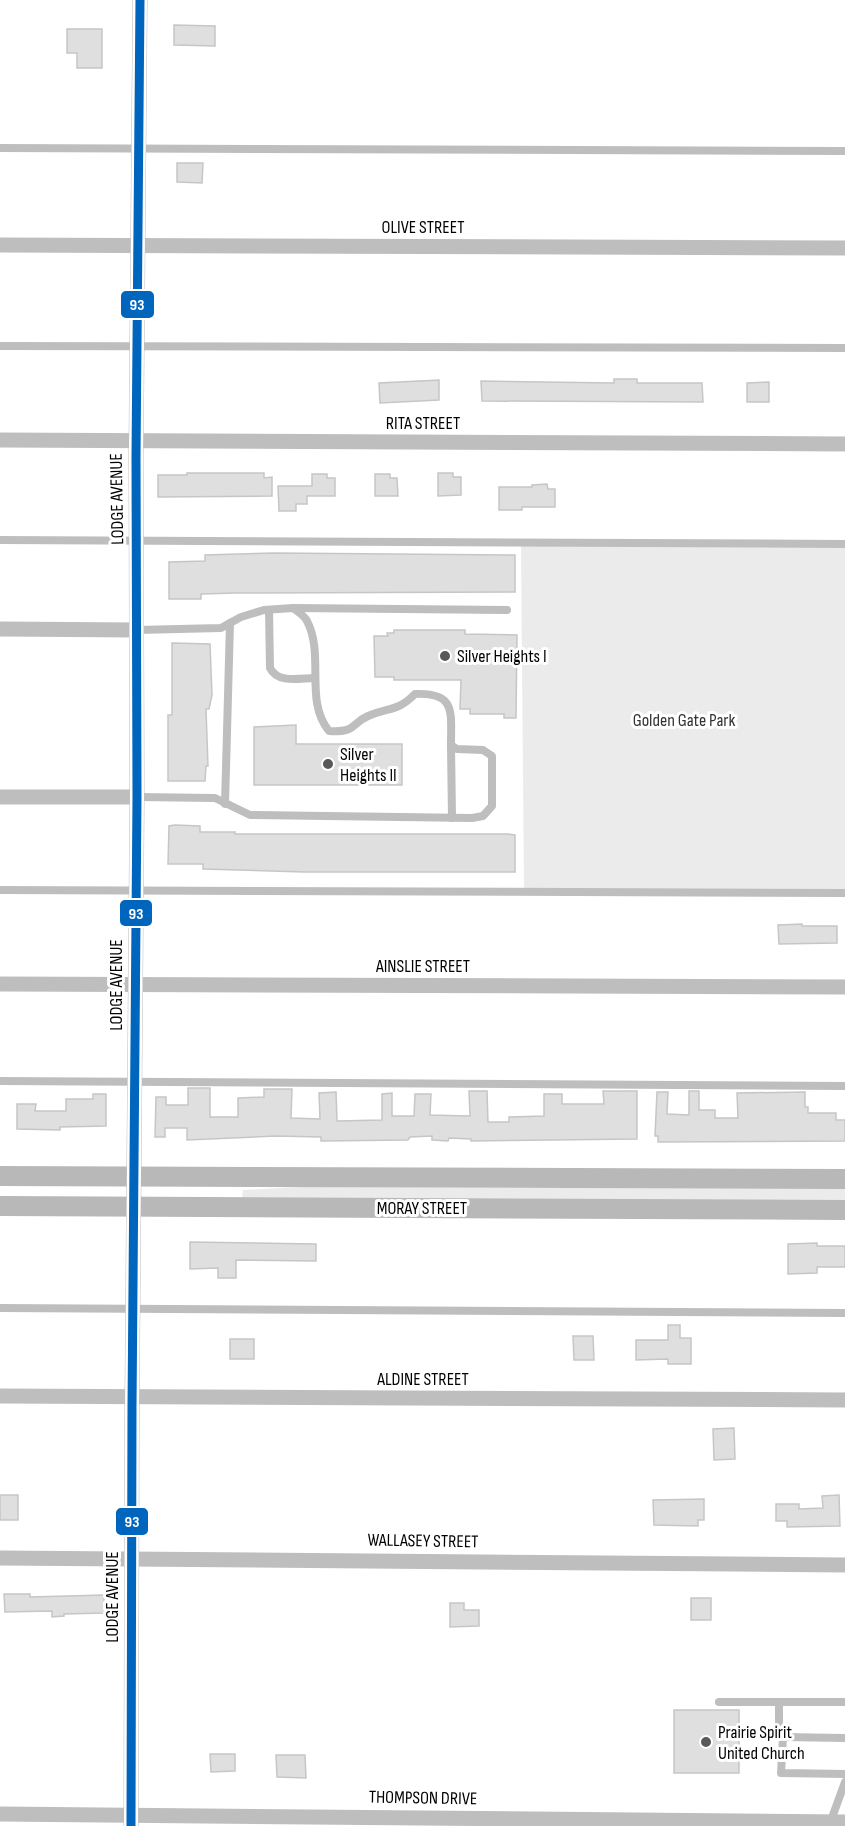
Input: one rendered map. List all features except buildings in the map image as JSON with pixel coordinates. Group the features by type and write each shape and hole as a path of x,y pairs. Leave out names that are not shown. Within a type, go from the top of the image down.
{"main road":[{"name":"MORAY STREET","path":"0,1176 845,1179"},
{"name":"MORAY STREET","path":"0,1206 845,1210"}],"street":[{"name":"LODGE AVENUE","path":"131,1820 137,797 136,441 140,0"},
{"name":"OLIVE STREET","path":"0,245 845,248"},
{"name":"RITA STREET","path":"0,440 845,444"},
{"path":"0,629 137,630"},
{"path":"0,797 137,797"},
{"name":"AINSLIE STREET","path":"0,984 845,987"},
{"name":"ALDINE STREET","path":"0,1396 845,1400"},
{"name":"WALLASEY STREET","path":"0,1558 845,1565"},
{"name":"THOMPSON DRIVE","path":"0,1814 131,1820 835,1823"}],"lane":[{"path":"0,148 845,151"},
{"path":"0,346 845,348"},
{"path":"0,540 845,544"},
{"path":"137,630 221,628 241,617 269,610 293,608 507,610"},
{"path":"293,608 307,620 313,639 317,702 321,722 329,731 341,732 353,728 366,717 404,705 415,694 432,693 444,700 451,710 452,818"},
{"path":"269,610 270,668 273,675 280,679 315,678"},
{"path":"225,804 230,623"},
{"path":"137,797 215,798 250,815 452,818 483,816 492,806 492,756 483,750 457,749 451,745"},
{"path":"0,890 845,893"},
{"path":"0,1081 845,1086"},
{"path":"0,1308 845,1313"},
{"path":"719,1702 845,1702"},
{"path":"779,1702 779,1729 783,1737 781,1773 845,1774"},
{"path":"783,1737 845,1738"},
{"path":"835,1823 845,1782"}],"green space":[{"name":"Golden Gate Park","path":"521,542 845,544 845,893 524,892"},
{"path":"302,1187 845,1189 845,1200 242,1198 243,1190"}],"transit line":[{"name":"93","path":"131,1826 140,0"}],"place":[{"name":"Silver Heights I","path":"445,656"},
{"name":"Silver Heights II","path":"328,764"},
{"name":"Prairie Spirit United Church","path":"706,1742"}]}
